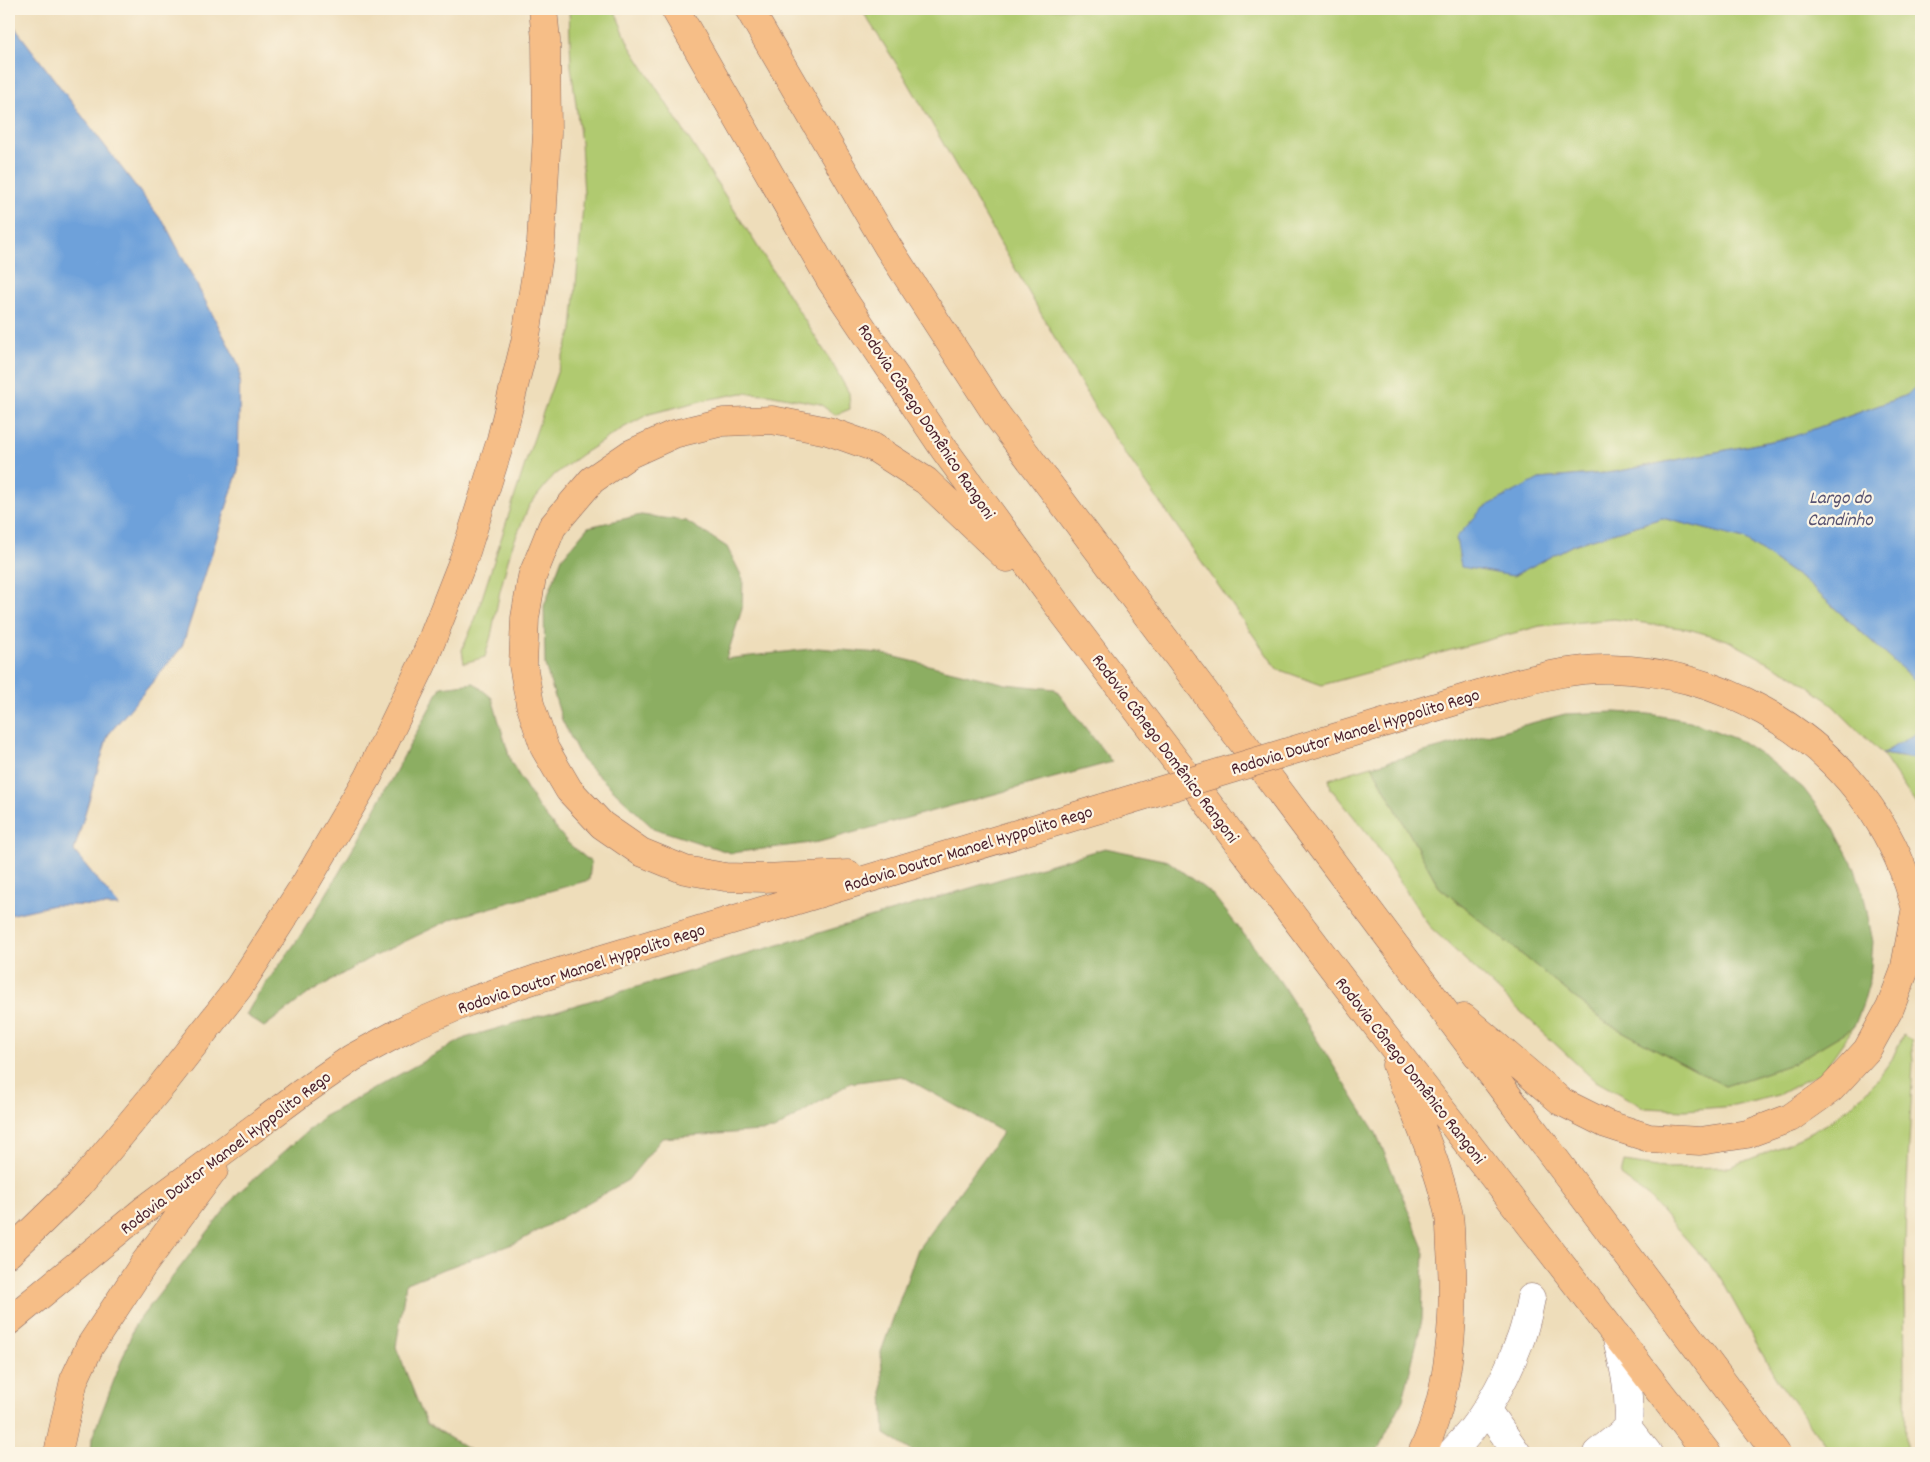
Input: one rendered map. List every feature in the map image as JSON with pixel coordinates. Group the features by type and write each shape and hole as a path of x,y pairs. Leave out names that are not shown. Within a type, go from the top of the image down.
{"highway":[{"path":"9,1253 79,1185 163,1084 239,987 305,884 368,777 422,664 464,558 500,443 525,342 542,242 547,133 546,40 543,9"},
{"name":"Rodovia Cônego Domênico Rangoni","path":"674,9 831,281 944,449 1056,604 1386,1038 1707,1453"},
{"path":"749,9 888,247 996,414 1776,1453"},
{"path":"891,872 764,878 725,877 685,870 641,852 602,825 569,790 545,749 530,704 523,665 525,618 532,577 552,527 592,480 630,454 674,434 723,422 772,420 828,432 873,447 926,481 1056,604"},
{"name":"Rodovia Doutor Manoel Hyppolito Rego","path":"9,1321 144,1210 300,1094 352,1058 409,1027 468,1002 546,976 1502,687 1554,673 1609,669 1663,673 1716,687 1765,710 1810,741 1849,779 1880,823 1904,872 1919,918"},
{"path":"1412,970 1489,1041 1562,1102 1606,1124 1649,1138 1700,1141 1747,1134 1790,1118 1831,1090 1867,1050 1890,1008 1904,972 1919,918"},
{"path":"1386,1038 1438,1173 1449,1213 1454,1279 1450,1343 1438,1410 1422,1453"},
{"path":"58,1453 74,1380 90,1346 149,1257 233,1145"}],"lane":[{"path":"1451,1453 1468,1437 1486,1409 1520,1342 1531,1298"},
{"path":"1616,1335 1629,1398 1628,1428 1648,1453"},
{"path":"1486,1409 1517,1453"},
{"path":"1597,1453 1628,1428"}],"green space":[{"path":"569,9 614,9 629,45 832,363 849,393 850,409 835,415 820,404 768,394 742,393 649,414 581,455 554,475 529,506 511,549 485,657 464,663 462,650 475,620 527,458 572,330 584,195 581,143 571,66"},
{"path":"861,9 1921,9 1921,381 1907,395 1792,437 1615,472 1539,479 1513,576 1573,545 1662,518 1744,539 1807,583 1921,686 1921,730 1883,754 1921,760 1921,812 1882,754 1827,700 1796,677 1727,640 1688,629 1614,619 1540,626 1322,685 1277,669 1102,420 905,77"},
{"path":"641,515 686,521 727,547 743,579 742,609 726,659 818,648 879,653 1006,684 1055,689 1112,762 819,842 731,853 653,828 582,760 562,720 545,665 544,606 562,558 588,527"},
{"path":"474,683 492,698 511,762 538,807 569,844 591,862 589,880 454,918 368,959 308,994 264,1027 246,1015 259,993 302,933 339,873 441,687"},
{"path":"1614,712 1649,714 1690,721 1741,741 1768,759 1803,788 1833,827 1855,869 1864,897 1873,942 1870,979 1854,1027 1792,1064 1725,1086 1605,1022 1439,887 1372,766 1565,714"},
{"path":"1372,766 1439,887 1605,1022 1725,1086 1792,1064 1854,1027 1823,1071 1778,1095 1734,1106 1685,1110 1645,1108 1594,1080 1429,926 1372,839 1331,789 1329,779"},
{"path":"1105,848 1168,861 1213,895 1276,975 1376,1133 1424,1248 1422,1320 1403,1400 1376,1453 915,1453 885,1434 881,1352 918,1249 1003,1132 902,1076 850,1083 774,1130 662,1138 628,1180 518,1242 406,1283 396,1347 426,1423 474,1453 91,1453 92,1438 135,1325 238,1193 323,1117 465,1038"},
{"path":"1903,1035 1911,1040 1913,1061 1904,1285 1906,1453 1831,1453 1775,1377 1720,1277 1648,1196 1621,1176 1624,1162 1664,1168 1730,1167 1788,1144 1826,1124 1850,1107 1876,1081 1892,1059"}],"water":[{"path":"9,20 166,226 240,367 238,471 182,647 108,735 74,851 119,906 54,905 9,915"},
{"name":"Largo do Candinho","path":"1921,381 1921,686 1807,583 1744,539 1662,518 1573,545 1513,576 1461,567 1456,538 1483,508 1539,479 1615,472 1792,437 1907,395"},
{"path":"1921,730 1921,760 1882,754"}]}
